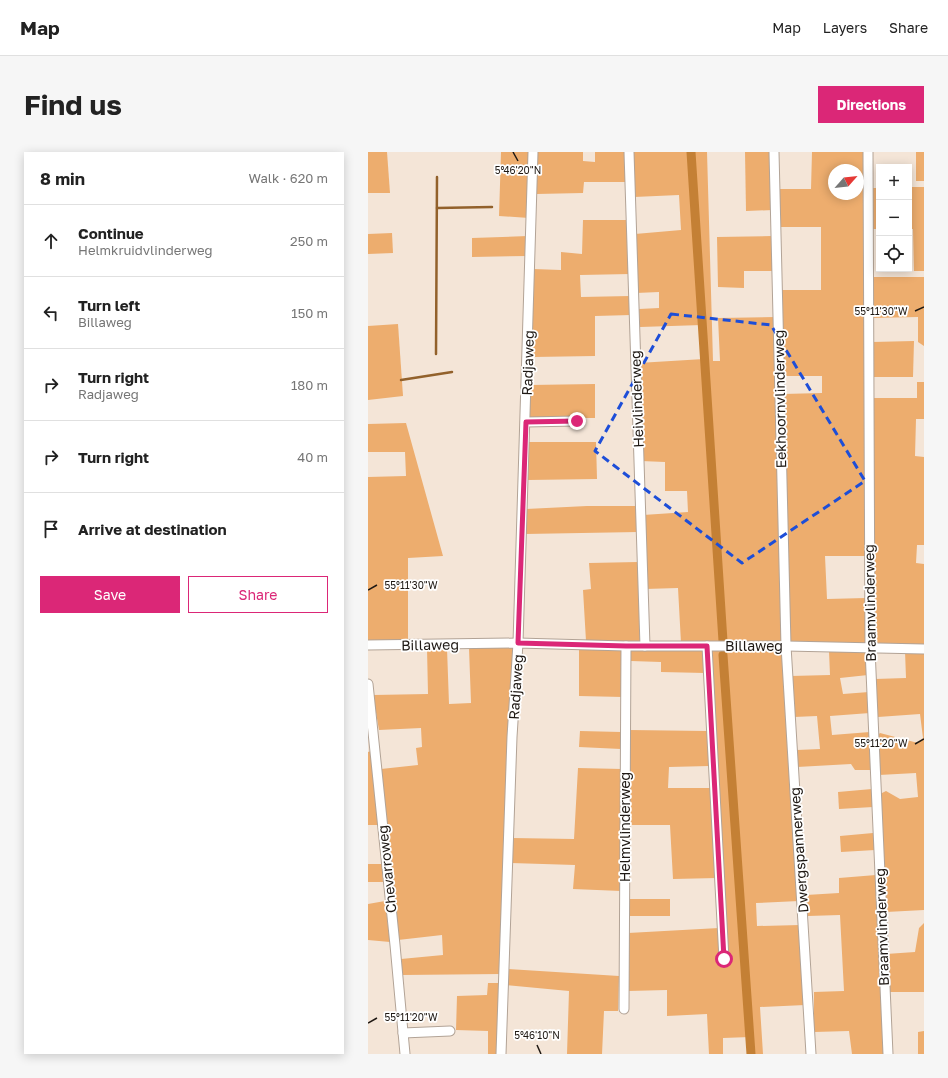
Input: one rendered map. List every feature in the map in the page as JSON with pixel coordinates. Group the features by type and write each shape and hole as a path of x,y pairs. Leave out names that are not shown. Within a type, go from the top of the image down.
{"street":[{"name":"Radjaweg","path":"501,1054 512,737 518,643 526,422 533,152"},
{"name":"Heivlinderweg","path":"629,152 644,646"},
{"name":"Eekhoornvlinderweg","path":"774,152 786,646"},
{"name":"Braamvlinderweg","path":"868,152 870,649 888,1054"},
{"path":"526,422 577,421"},
{"name":"Billaweg","path":"368,645 518,643 626,646 786,646 924,649"},
{"name":"Helmvlinderweg","path":"624,1009 626,646"},
{"path":"707,646 724,959"},
{"name":"Dwergspannerweg","path":"786,646 811,1054"},
{"name":"Chevarroweg","path":"368,684 405,1054"},
{"path":"403,1033 450,1031"}],"highlighted area":[{"path":"671,314 771,325 865,481 742,563 595,451"}],"shaded area":[{"path":"368,152 387,152 390,193 368,193"},
{"path":"501,152 531,152 529,218 499,216"},
{"path":"537,152 583,152 583,161 595,162 595,152 625,152 626,182 584,182 583,193 536,194"},
{"path":"634,152 707,152 713,361 720,361 718,318 776,317 783,643 681,643 678,588 645,589 643,515 688,512 687,491 665,491 665,462 641,461 638,363 704,359 702,325 640,327 639,309 659,308 659,292 636,293 635,234 681,230 679,195 634,197"},
{"path":"745,152 771,152 773,210 746,211"},
{"path":"812,152 864,152 866,556 825,556 827,599 866,598 867,646 790,644 783,394 822,393 822,376 783,376 781,290 821,290 821,227 778,227 778,189 811,189"},
{"path":"916,152 924,152 924,181 916,181"},
{"path":"912,187 924,187 924,271 914,271"},
{"path":"871,188 876,188 876,229 872,229"},
{"path":"583,220 628,220 630,274 580,275 581,297 630,296 631,315 595,316 595,356 533,357 533,269 561,270 561,252 582,254"},
{"path":"392,233 393,253 368,254 368,234"},
{"path":"528,236 527,256 472,257 472,238"},
{"path":"772,236 772,271 744,271 744,288 718,287 717,237"},
{"path":"871,277 924,277 924,346 918,342 918,317 871,318"},
{"path":"398,324 403,396 368,400 368,326"},
{"path":"914,341 913,377 872,377 872,342"},
{"path":"917,382 924,382 924,419 916,419 915,456 924,457 924,545 917,545 916,563 924,564 924,646 871,646 871,398 917,398"},
{"path":"595,384 595,418 529,418 530,385"},
{"path":"406,423 443,556 408,558 408,641 368,641 368,477 406,476 405,452 368,452 368,424"},
{"path":"529,442 596,442 597,479 528,480"},
{"path":"587,506 637,506 638,532 525,534 526,509"},
{"path":"638,562 640,642 586,641 583,590 591,589 589,563"},
{"path":"515,646 501,974 402,975 401,959 443,955 442,935 398,940 381,769 418,765 416,748 422,747 421,728 379,730 373,695 428,694 427,648 447,648 449,704 471,703 469,648"},
{"path":"579,648 624,648 623,697 579,696"},
{"path":"631,649 705,649 705,673 661,672 661,662 631,661"},
{"path":"712,650 783,650 799,901 756,903 757,926 800,925 805,1005 760,1007 763,1054 751,1054 750,1037 723,1038 723,1054 709,1054 707,1014 667,1016 667,990 628,991 628,933 719,928 721,963 728,963"},
{"path":"829,651 868,651 868,675 840,678 843,694 869,692 870,713 830,716 832,735 870,732 871,770 855,770 851,764 797,767 797,750 820,749 817,716 794,717 791,676 830,675"},
{"path":"905,651 924,652 924,910 886,912 880,794 886,791 900,799 918,797 916,773 879,775 877,736 880,733 918,743 923,738 920,714 878,717 875,679 906,678"},
{"path":"629,730 707,731 709,766 669,767 668,788 712,788 717,878 673,879 670,825 628,825"},
{"path":"580,731 621,732 621,749 579,747"},
{"path":"371,751 379,825 368,825 368,752"},
{"path":"578,768 622,769 621,891 573,889 575,865 511,863 512,838 574,839"},
{"path":"872,789 873,807 839,809 838,792"},
{"path":"873,833 875,850 841,852 840,836"},
{"path":"368,864 382,864 383,882 368,882"},
{"path":"876,875 884,1054 852,1054 849,1031 814,1032 814,992 844,991 840,915 808,916 806,895 839,893 839,878"},
{"path":"629,899 670,899 670,916 629,916"},
{"path":"385,901 390,942 368,940 368,904"},
{"path":"924,923 924,992 887,992 886,954 915,952 919,928"},
{"path":"507,969 619,976 618,1011 604,1011 602,1054 567,1054 569,991 506,985"},
{"path":"488,983 500,983 499,1054 488,1054 488,1031 456,1030 457,996 487,995"},
{"path":"924,1031 924,1054 918,1054 918,1032"}],"waterway":[{"path":"691,152 723,641"},
{"path":"436,354 437,177"},
{"path":"437,208 492,207"},
{"path":"401,380 452,372"},
{"path":"723,655 751,1054"}],"route":[{"path":"577,421 526,422 518,643 626,646 707,646 724,959"}]}
